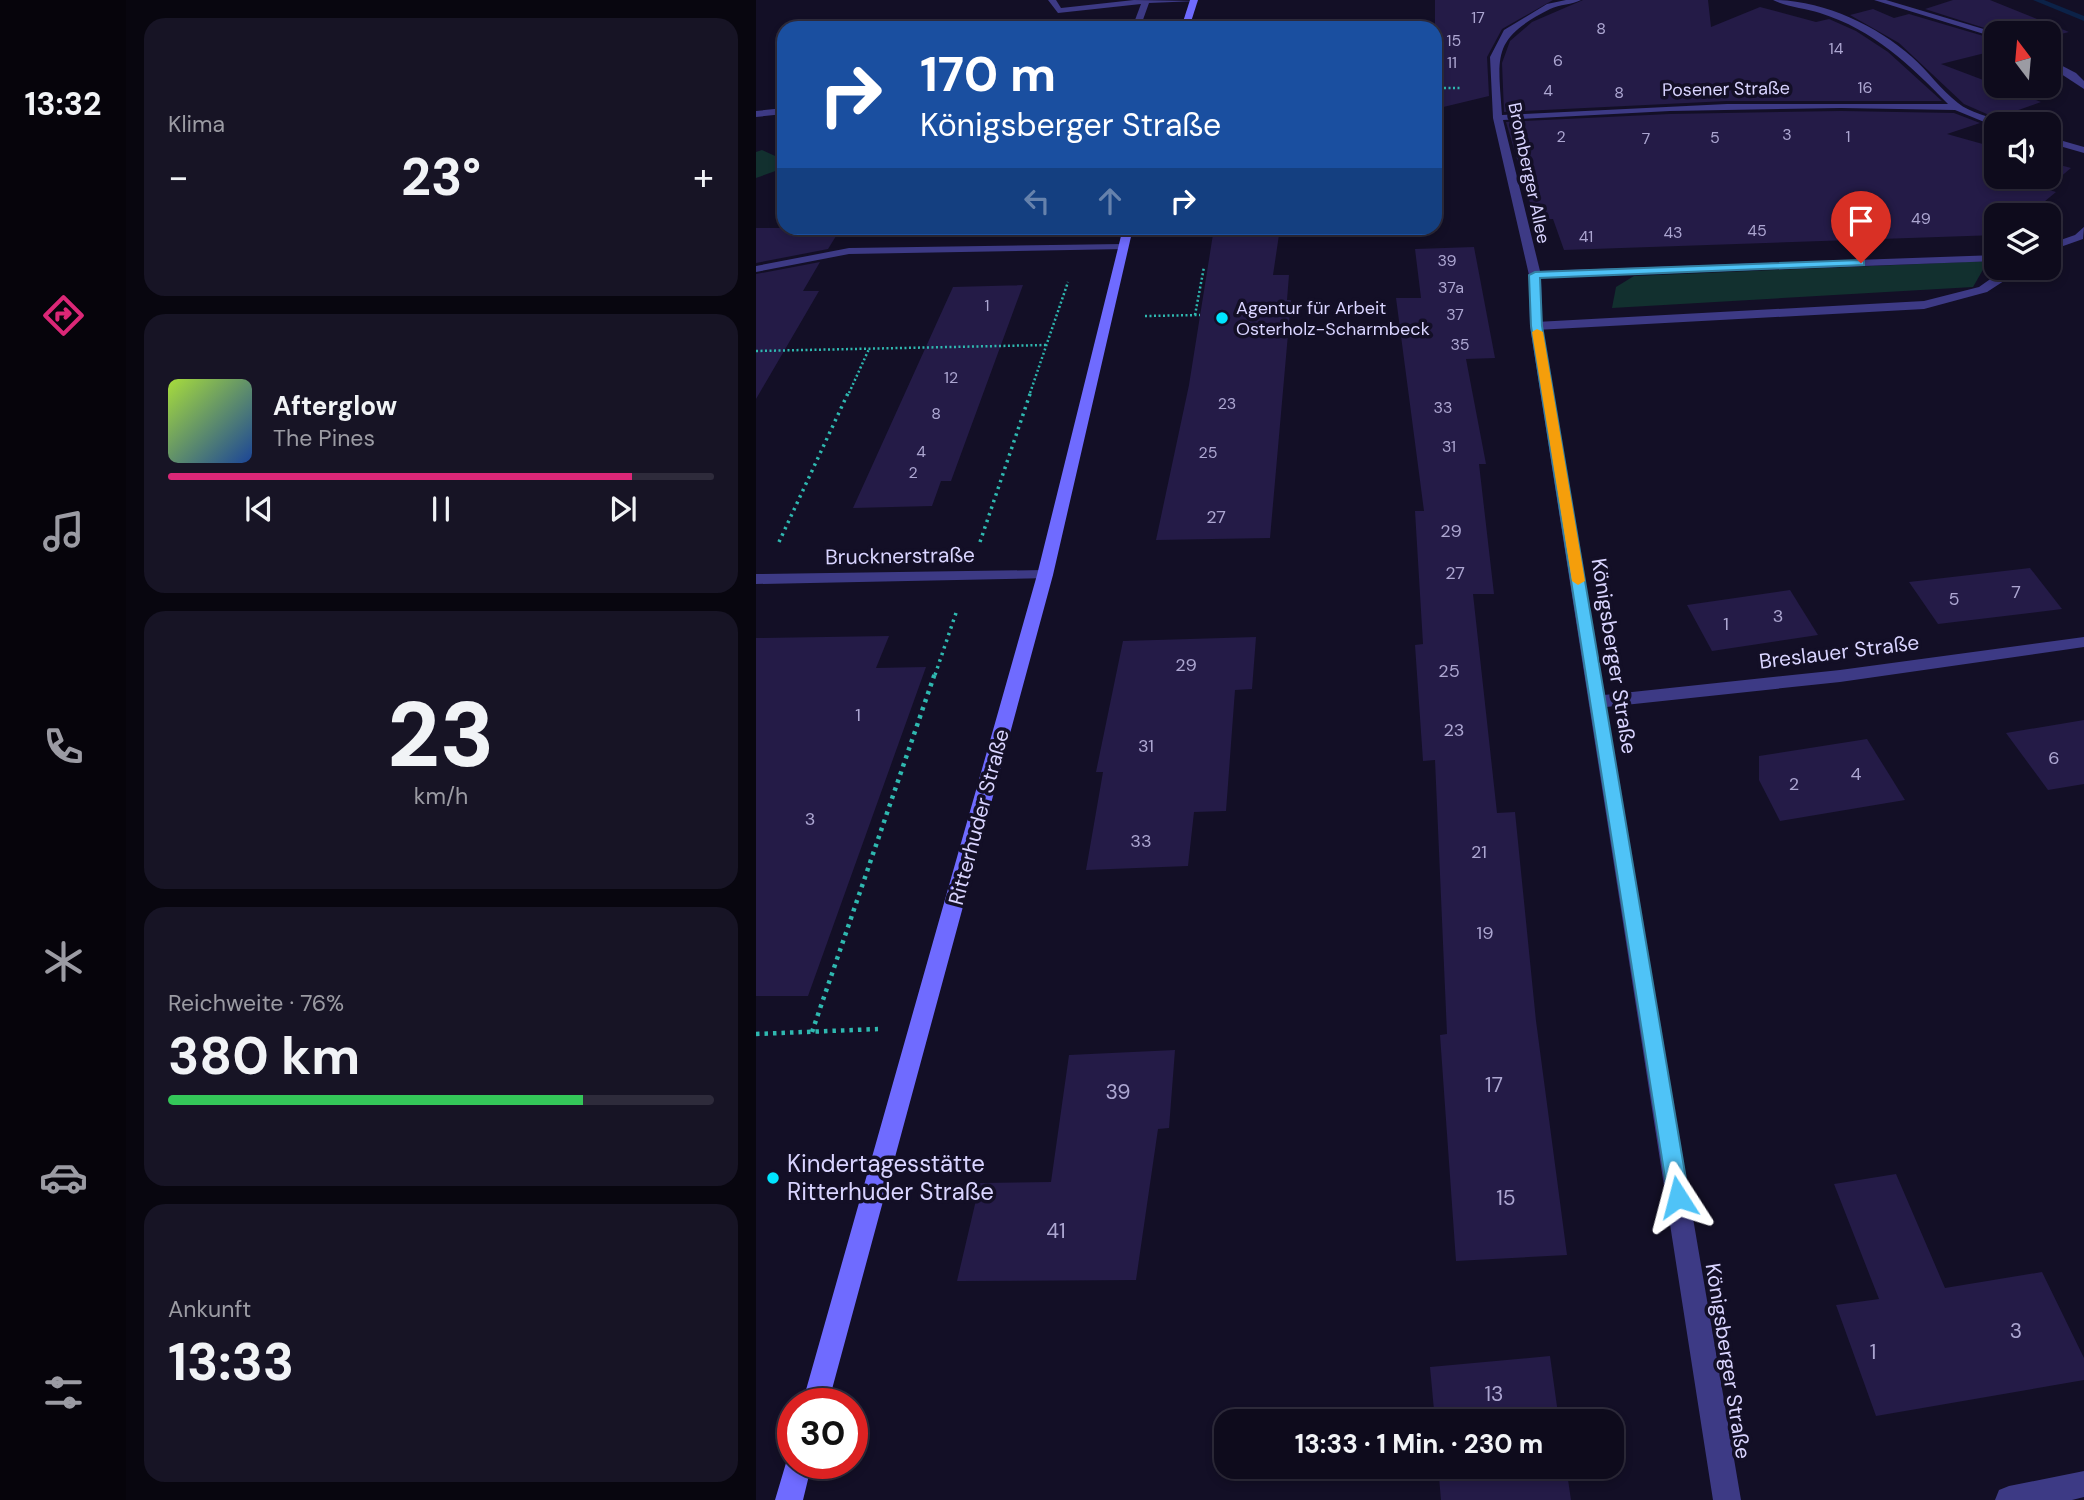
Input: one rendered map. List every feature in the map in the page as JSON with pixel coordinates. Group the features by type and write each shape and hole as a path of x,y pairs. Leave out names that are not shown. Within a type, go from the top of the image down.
{"street":[{"path":"1052,0 1058,11 1146,0 1194,0 1187,21"},
{"path":"1138,21 1146,0"},
{"name":"Bromberger Allee","path":"1535,275 1498,118 1494,57 1507,32 1550,6 1577,0"},
{"path":"1777,0 1823,12 1869,30 1908,58 1956,107 1984,119"},
{"path":"1878,0 1984,32"},
{"path":"2062,69 2084,86"},
{"name":"Posener Straße","path":"1498,118 1624,107 1791,103 1956,107"},
{"path":"756,114 777,112"},
{"path":"2061,143 2084,150"},
{"path":"2061,243 2078,237 2084,230"},
{"name":"Ritterhuder Straße","path":"820,1388 922,1027 1045,575 1126,235"},
{"path":"756,269 849,251 1122,247"},
{"path":"1535,275 1984,258"},
{"name":"Königsberger Straße","path":"1535,275 1536,326 1727,1500"},
{"path":"1536,326 1924,305 1963,297 1998,284 2002,280"},
{"name":"Brucknerstraße","path":"759,578 1045,575"},
{"name":"Breslauer Straße","path":"1598,702 1839,676 2084,642"},
{"path":"789,1500 795,1479"},
{"path":"2009,1500 2084,1484"}],"path":[{"path":"812,1032 911,750 1079,247"},
{"path":"1106,316 1198,315 1204,267"},
{"path":"756,351 1047,345"},
{"path":"759,578 869,349"},
{"path":"756,1034 922,1027"}],"green space":[{"path":"762,150 777,157 777,170 756,178 756,152"},
{"path":"1984,261 1984,268 1973,287 1612,308 1616,287 1634,276"}],"building":[{"path":"1435,0 1553,0 1502,29 1487,57 1489,96 1442,107 1442,21 1435,21"},
{"path":"1583,0 1708,0 1711,27 1760,7 1816,22 1829,19 1856,31 1888,52 1942,101 1727,101 1504,112 1502,63 1510,41 1532,22"},
{"path":"1953,0 1990,0 2042,21 1984,21 1984,28 1925,9"},
{"path":"1873,9 1894,18 1909,14 1984,36 1984,53 1941,64 1984,80 1984,98 2030,98 2041,102 2013,112 1984,113 1964,104 1899,43 1850,15"},
{"path":"1841,111 1954,113 1980,123 1947,134 1984,144 1984,189 2046,189 2056,192 2043,203 1984,203 1984,235 1564,250 1553,219 1535,220 1506,122 1670,114"},
{"path":"2061,165 2071,168 2061,176"},
{"path":"756,228 777,228 777,235 837,235 828,249 756,263"},
{"path":"1213,235 1279,235 1273,275 1289,275 1287,300 1291,300 1270,538 1156,540 1189,385"},
{"path":"1474,247 1495,358 1466,359 1486,464 1479,464 1494,594 1473,594 1497,813 1515,812 1536,1021 1567,1255 1456,1261 1440,1035 1447,1034 1435,760 1423,761 1415,645 1423,644 1415,511 1424,511 1396,298 1421,298 1415,249"},
{"path":"820,262 803,291 819,291 756,399 756,274"},
{"path":"1023,285 951,481 941,481 932,506 853,508 953,287"},
{"path":"2030,568 2062,609 1938,624 1909,582"},
{"path":"1790,590 1818,635 1712,651 1687,605"},
{"path":"889,636 876,668 926,667 808,996 756,996 756,638"},
{"path":"1256,637 1252,689 1235,690 1226,811 1194,812 1188,866 1086,870 1103,772 1096,772 1123,641"},
{"path":"2084,720 2084,784 2048,790 2006,733"},
{"path":"1867,739 1905,800 1780,821 1759,780 1759,756"},
{"path":"1175,1050 1169,1128 1158,1129 1136,1280 957,1281 980,1183 1051,1182 1069,1055"},
{"path":"1896,1174 1945,1288 2042,1272 2084,1358 2084,1380 1876,1416 1836,1305 1879,1299 1834,1184"},
{"path":"1550,1356 1557,1409 1434,1409 1430,1367"},
{"path":"1439,1479 1568,1479 1571,1500 1441,1500"}],"waterway":[{"path":"2037,0 2084,19"}],"slow traffic":[{"path":"1537,332 1578,581"}],"place":[{"name":"Agentur für Arbeit Osterholz-Scharmbeck","path":"1222,318"},
{"name":"Kindertagesstätte Ritterhuder Straße","path":"773,1178"}],"route":[{"path":"1678,1197 1536,326 1535,275 1861,263"}]}
